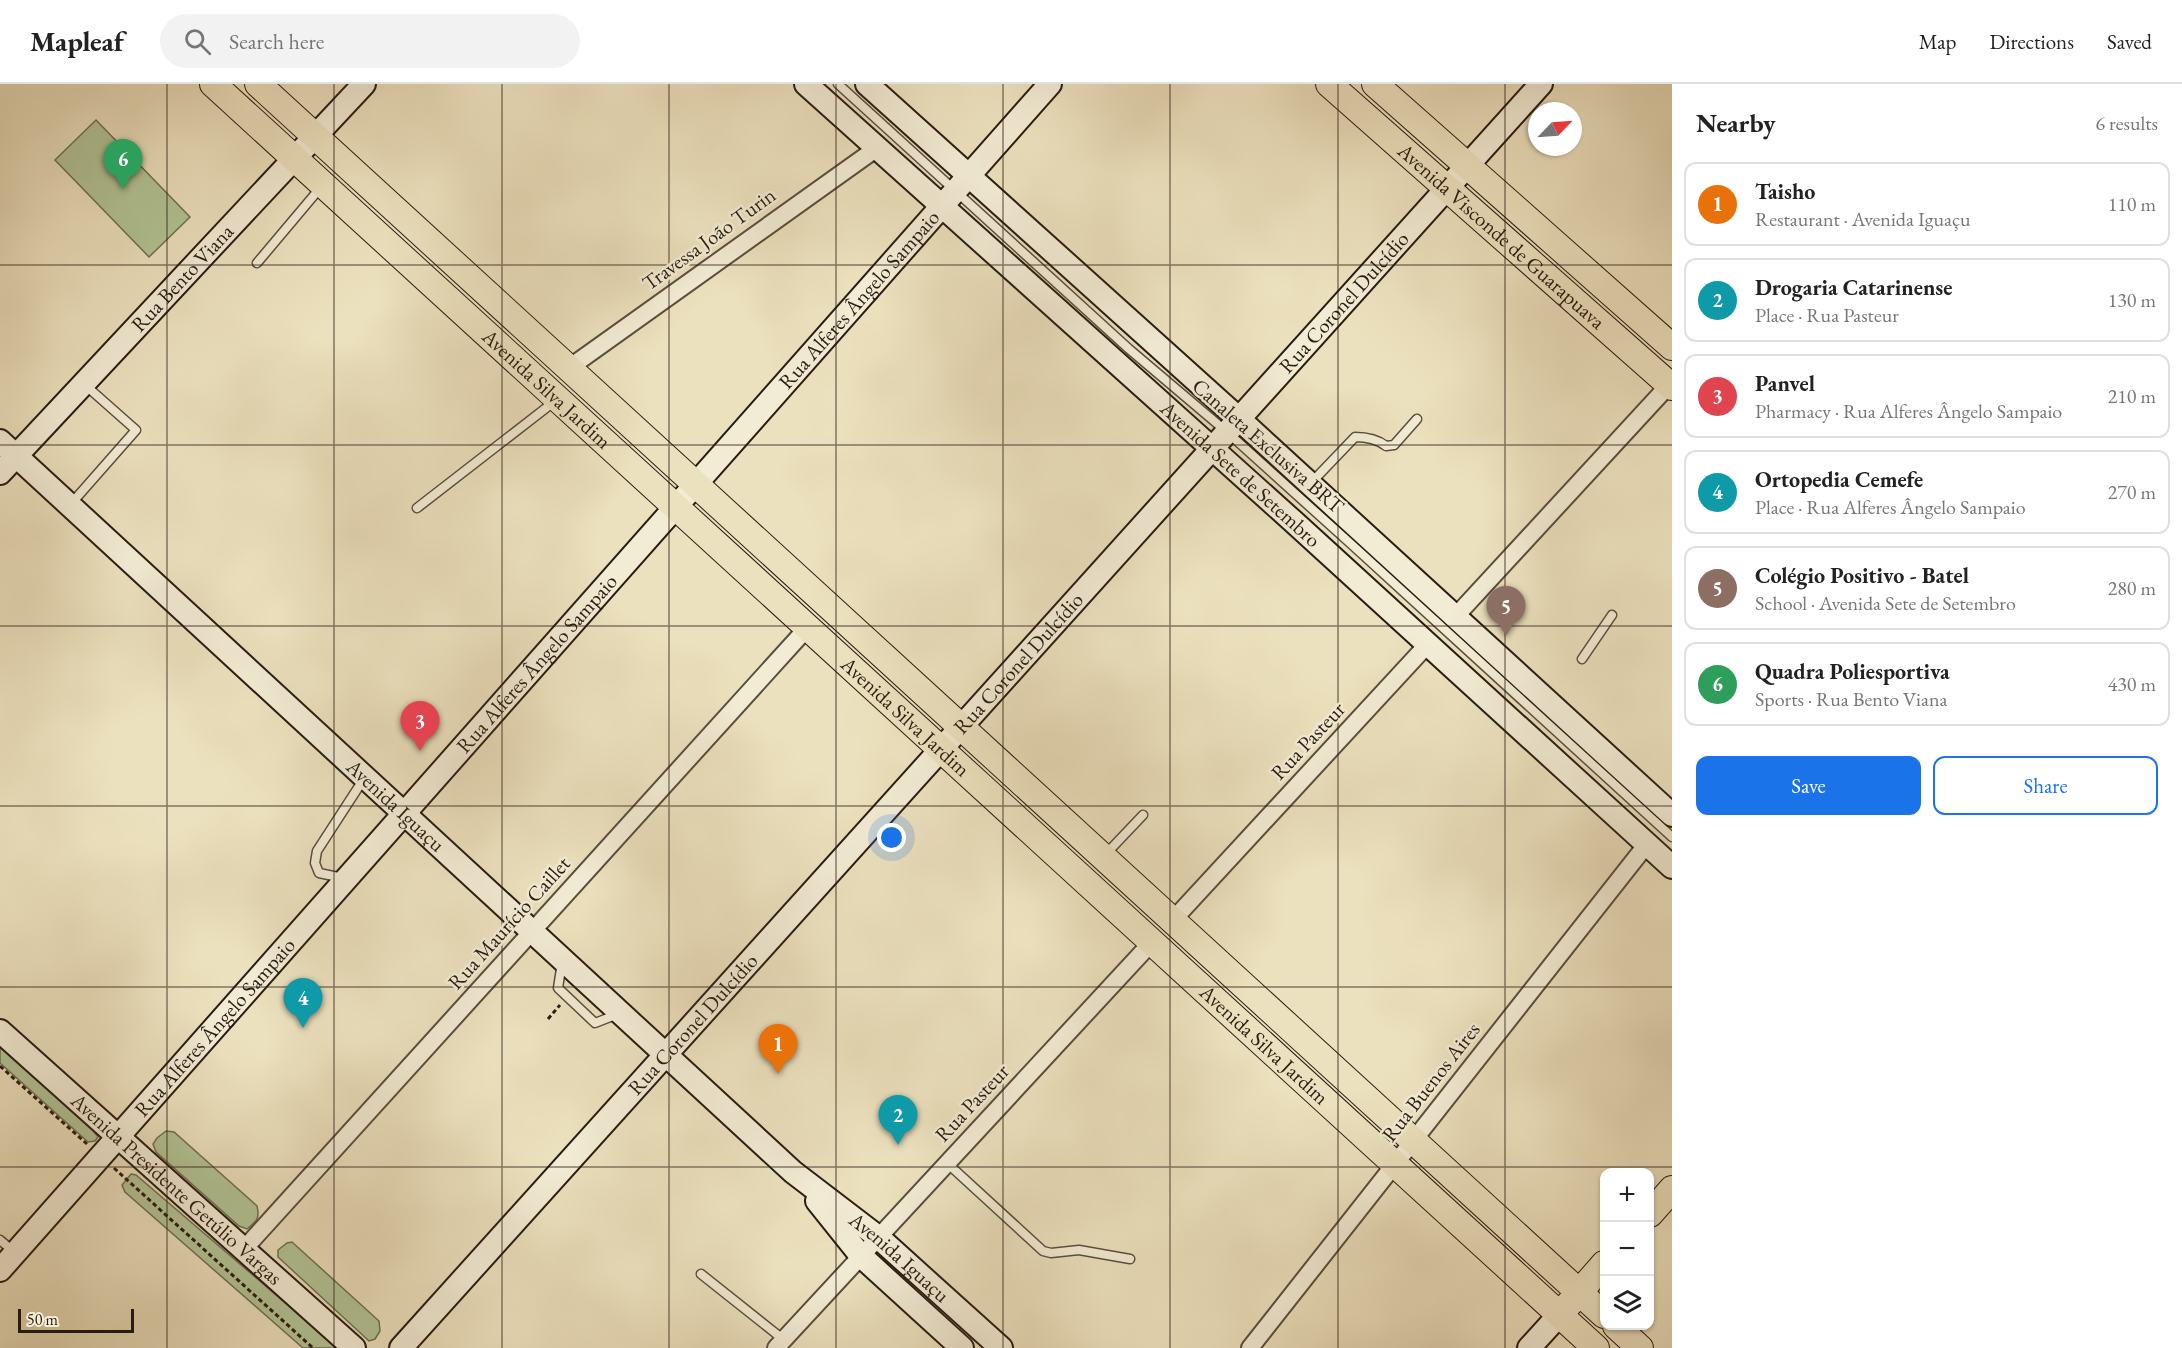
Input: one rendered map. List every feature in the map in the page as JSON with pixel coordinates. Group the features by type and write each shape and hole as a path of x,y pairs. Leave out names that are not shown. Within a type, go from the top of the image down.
{"main road":[{"name":"Avenida Silva Jardim","path":"213,84 1596,1348"},
{"name":"Avenida Silva Jardim","path":"258,84 1600,1311"},
{"name":"Rua Bento Viana","path":"0,473 8,448 84,384 364,84"},
{"name":"Avenida Sete de Setembro","path":"806,84 877,148 955,191 1233,426 1310,484 1455,617 1550,697 1672,813"},
{"name":"Avenida Sete de Setembro","path":"867,84 955,191 1212,449 1672,867"},
{"name":"Rua Alferes Ângelo Sampaio","path":"0,1270 8,1246 119,1136 1050,84"},
{"name":"Avenida Visconde de Guarapuava","path":"1329,84 1671,386"},
{"name":"Avenida Visconde de Guarapuava","path":"1375,84 1672,346"},
{"name":"Rua Coronel Dulcídio","path":"401,1348 1541,84"},
{"path":"1562,249 1576,302"},
{"path":"453,303 458,267"},
{"name":"Avenida Iguaçu","path":"8,448 793,1172 878,1237 1001,1348"},
{"path":"831,649 879,652"},
{"name":"Avenida Presidente Getúlio Vargas","path":"0,1031 354,1348"},
{"path":"1318,1094 1321,1055"},
{"name":"Avenida Iguaçu","path":"793,1172 861,1256 963,1348"},
{"path":"1654,1209 1672,1189"},
{"path":"1529,1348 1600,1269"},
{"path":"1620,1330 1640,1348"}],"street":[{"name":"Travessa João Turin","path":"568,368 877,148"},
{"path":"1455,617 1671,386"},
{"name":"Rua Maurício Caillet","path":"244,1249 808,627"},
{"name":"Rua Pasteur","path":"1173,920 1427,645"},
{"name":"Rua Buenos Aires","path":"1250,1348 1647,844"},
{"name":"Rua Pasteur","path":"779,1346 1152,942"}],"lane":[{"path":"838,84 955,191"},
{"path":"257,263 323,184"},
{"path":"70,505 136,430 84,384"},
{"path":"417,508 557,399"},
{"path":"1310,484 1355,437 1366,437 1386,446 1394,445 1417,419"},
{"name":"Canaleta Exclusiva BRT","path":"1233,426 1672,837"},
{"path":"1582,659 1612,615"},
{"path":"347,878 319,873 315,863 318,851 365,777"},
{"path":"1103,857 1143,815"},
{"path":"562,959 558,988 595,1023 621,1013"},
{"path":"947,1163 1043,1251 1051,1253 1079,1250 1130,1259"},
{"path":"701,1274 779,1346"}],"path":[{"path":"548,1019 568,997"},
{"path":"0,1066 93,1149"},
{"path":"109,1163 313,1348"}],"green space":[{"path":"96,120 190,217 149,257 55,160"},
{"path":"0,1046 92,1129 98,1137 95,1141 88,1142 0,1063"},
{"path":"166,1131 174,1132 257,1206 258,1216 253,1224 247,1229 239,1226 156,1152 153,1144"},
{"path":"131,1174 136,1175 338,1348 303,1348 125,1192 122,1185"},
{"path":"292,1242 379,1321 380,1331 375,1339 369,1341 278,1257 278,1250"}],"place":[{"name":"Quadra Poliesportiva","path":"123,189"},
{"name":"Colégio Positivo - Batel","path":"1506,636"},
{"name":"Panvel","path":"420,751"},
{"name":"Ortopedia Cemefe","path":"303,1028"},
{"name":"Taisho","path":"778,1074"},
{"name":"Drogaria Catarinense","path":"898,1145"}]}
